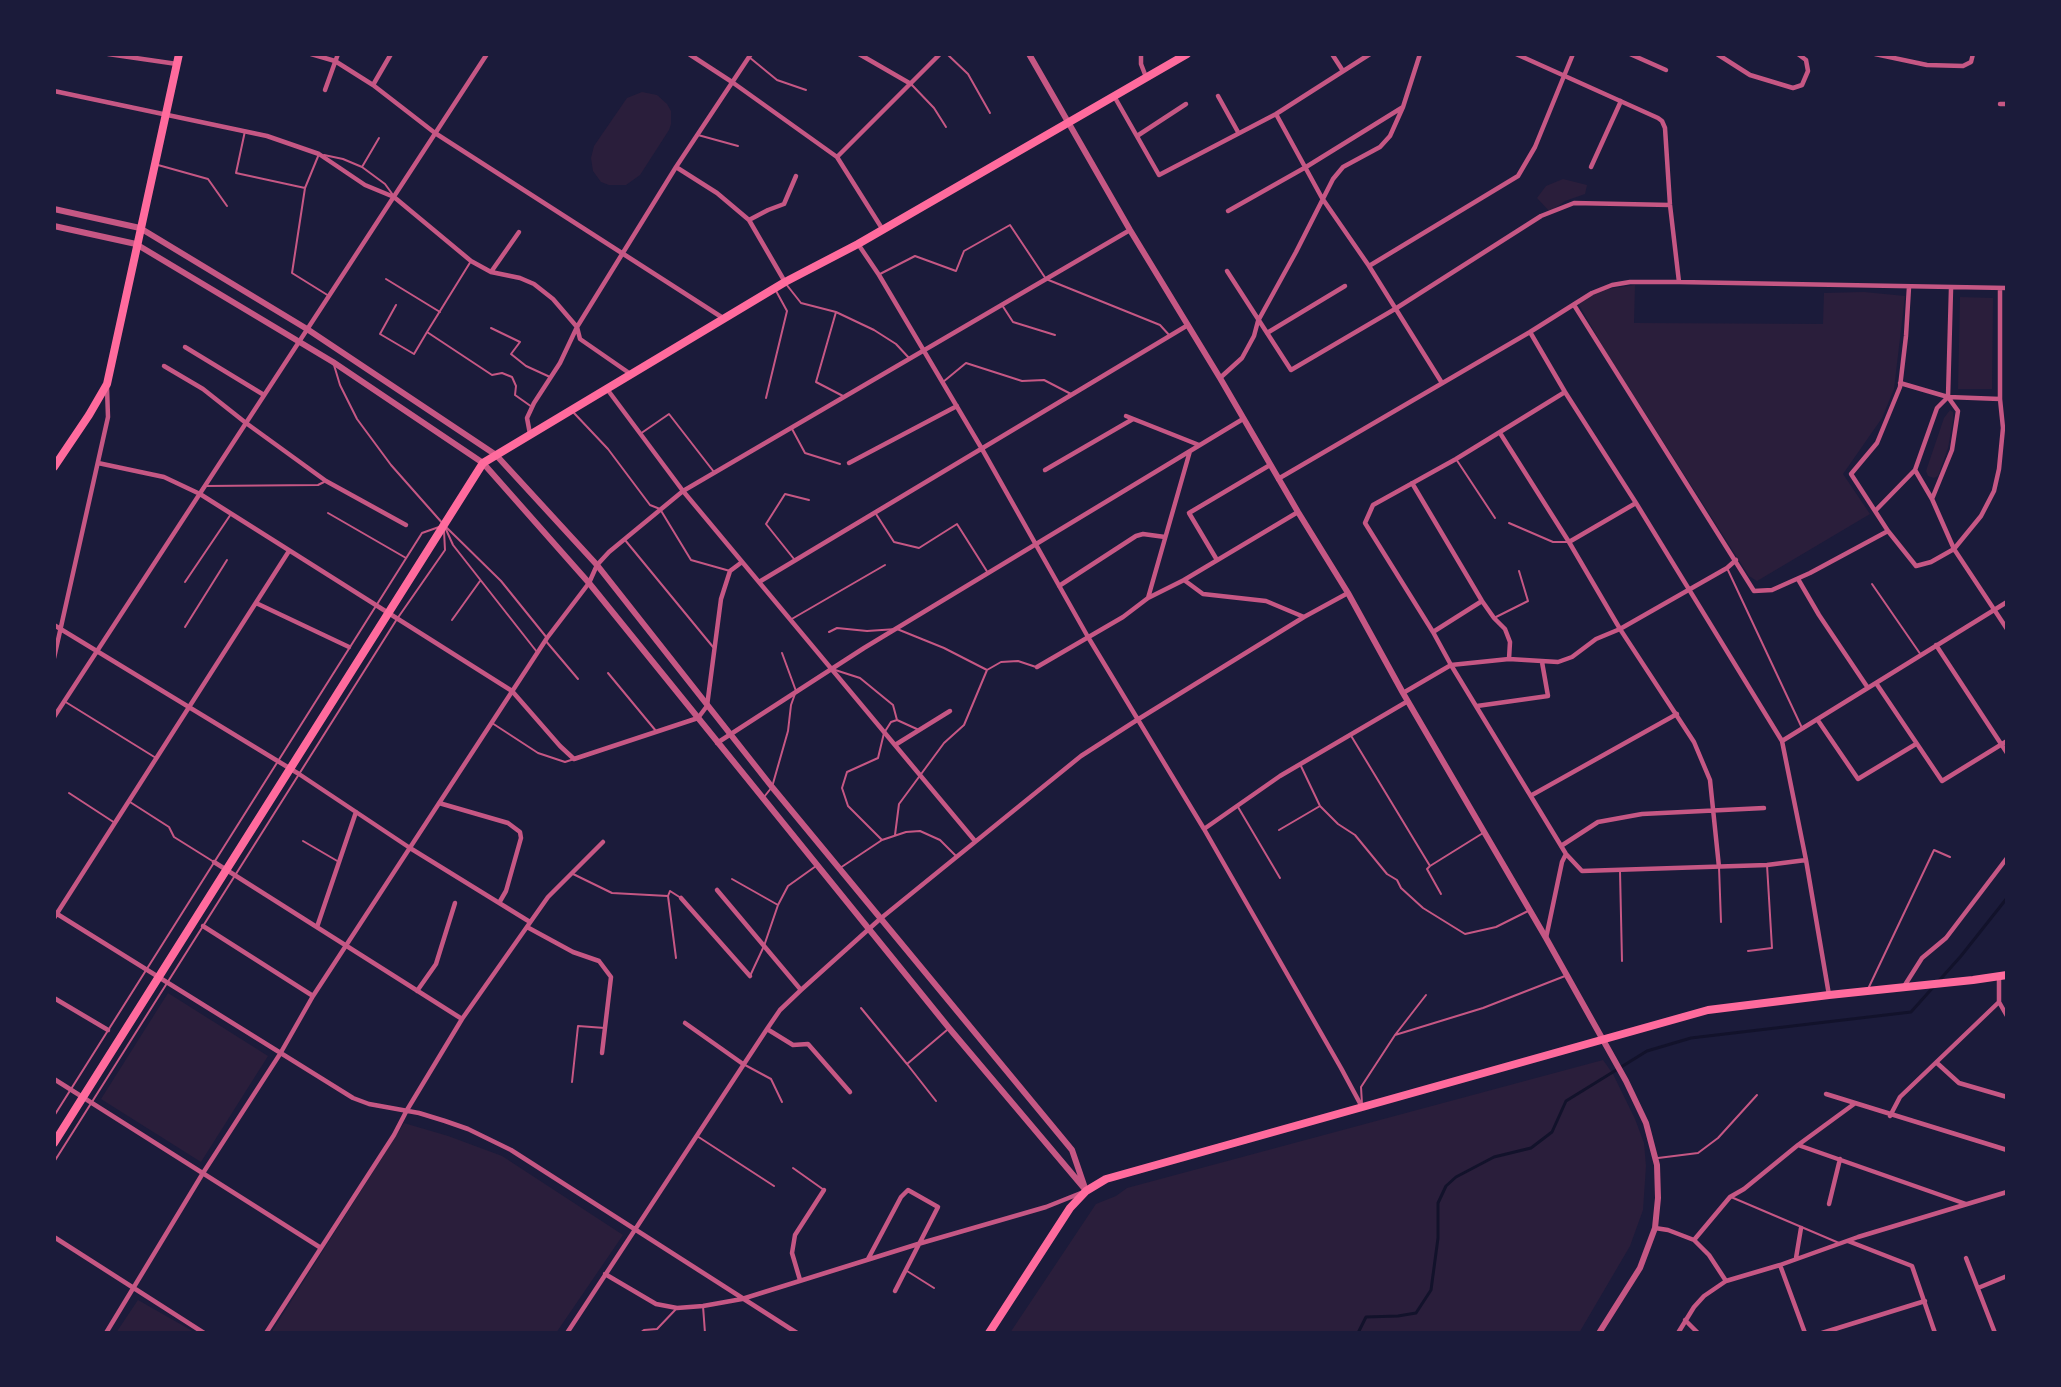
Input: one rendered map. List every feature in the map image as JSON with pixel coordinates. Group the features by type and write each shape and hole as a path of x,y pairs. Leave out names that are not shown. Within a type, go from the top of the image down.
{"main road":[{"path":"54,467 90,415 107,384 178,54"},
{"path":"54,1143 483,463 723,318 883,230 1187,54"},
{"path":"989,1333 1070,1208 1086,1191 1106,1179 1602,1038 1720,1007 2003,976"}],"street":[{"path":"108,54 177,63"},
{"path":"311,54 335,61 373,85 435,133 723,318"},
{"path":"325,90 338,54"},
{"path":"373,85 391,54"},
{"path":"54,717 487,54"},
{"path":"689,54 837,157 883,230"},
{"path":"859,54 911,84"},
{"path":"837,157 940,54"},
{"path":"1029,54 1130,230 1348,593 1402,693 1485,832 1612,1055 1646,1123 1655,1158 1658,1198 1655,1228 1640,1268 1599,1333"},
{"path":"1141,54 1141,64 1146,77"},
{"path":"1332,54 1343,71"},
{"path":"1114,96 1159,175 1276,114 1370,54"},
{"path":"1220,378 1242,358 1254,336 1258,321 1296,252 1332,179 1343,167 1380,147 1390,136 1403,107 1420,54"},
{"path":"1516,54 1658,118 1665,128 1670,205 1679,282"},
{"path":"1369,266 1518,176 1535,147 1573,54"},
{"path":"1629,54 1666,70"},
{"path":"1717,54 1750,75 1793,88 1802,85 1808,71 1806,60 1798,54"},
{"path":"1875,54 1927,65 1963,66 1971,62 1973,54"},
{"path":"530,434 527,418 560,363 577,327 676,167 750,56"},
{"path":"54,91 244,131 293,144 319,154 365,185 394,196 471,261 491,272 520,278 534,284 553,299 577,327 580,339 632,375"},
{"path":"1218,96 1238,132"},
{"path":"1591,167 1621,101"},
{"path":"1137,136 1186,104"},
{"path":"2000,104 2007,104"},
{"path":"1228,211 1306,167 1403,107"},
{"path":"1276,114 1322,198 1369,266 1442,383"},
{"path":"676,167 717,194 750,220 785,282"},
{"path":"750,220 784,204 796,176"},
{"path":"1227,271 1291,370 1395,309 1541,216 1574,203 1670,205"},
{"path":"54,209 140,228 307,329 496,455 597,565 772,787 880,919 954,1004 1072,1150 1086,1191"},
{"path":"54,226 136,244 333,362 483,463 590,583 763,800 949,1028 1086,1191"},
{"path":"106,1333 203,1173 280,1054 313,996 537,652 590,583 597,565 609,552 683,490 1130,230"},
{"path":"491,272 519,232"},
{"path":"858,244 943,382 1088,637 1204,829 1362,1107"},
{"path":"1278,479 1530,332 1592,293 1612,285 1630,282 1679,282 2007,288"},
{"path":"1267,333 1345,286"},
{"path":"1909,287 1900,383 1890,415 1877,443 1851,474 1888,531 1916,566 1930,562 1954,549 1982,516 1994,490 2003,428 2000,399 2000,288"},
{"path":"1932,499 1952,450 1958,411 1948,397 1951,288"},
{"path":"1574,305 1755,591 1772,590 1798,579 1888,531"},
{"path":"759,582 1188,325"},
{"path":"1530,332 1565,393 1636,503 1782,741 1806,860 1829,995"},
{"path":"1999,346 2007,346"},
{"path":"184,347 264,395"},
{"path":"164,366 203,389 326,481 406,525"},
{"path":"1900,383 1948,397 2000,399"},
{"path":"54,658 108,417 107,384"},
{"path":"607,389 683,490 975,842"},
{"path":"1565,393 1373,506 1365,523 1561,846 1582,871 1767,865 1806,860"},
{"path":"1876,510 1915,470 1937,408 1948,397"},
{"path":"849,464 957,406"},
{"path":"1126,416 1199,445"},
{"path":"1045,470 1133,419"},
{"path":"717,743 729,733 897,628 1243,419"},
{"path":"1500,433 1620,628 1694,742 1710,780 1719,867"},
{"path":"1148,598 1190,451"},
{"path":"98,463 164,477 200,494 512,692 574,759 698,718 707,706 721,599 730,571 742,562"},
{"path":"1217,560 1189,513 1270,465"},
{"path":"1915,470 1932,499 1954,549 2007,629"},
{"path":"1412,483 1482,601 1505,629 1510,642 1509,659"},
{"path":"1569,542 1636,503"},
{"path":"1037,667 1123,617 1148,598 1184,580 1298,513"},
{"path":"1059,585 1136,537 1143,534 1165,537"},
{"path":"289,550 55,914 147,968 280,1054 358,1101 406,1110 468,1129 506,1147 797,1333"},
{"path":"1402,693 1451,665 1509,659 1558,662 1572,657 1596,639 1689,590 1727,568 1736,560"},
{"path":"1798,579 1868,688"},
{"path":"1184,580 1203,594 1266,601 1304,618"},
{"path":"567,1333 743,1064 780,1011 801,990 869,928 1081,756 1348,593"},
{"path":"1433,632 1482,601"},
{"path":"1782,741 2007,602"},
{"path":"256,603 349,647"},
{"path":"54,625 278,761 410,848 530,922"},
{"path":"1936,645 2007,753"},
{"path":"1477,706 1548,696 1542,662"},
{"path":"1876,683 1942,781 2007,741"},
{"path":"1204,829 1236,805 1300,764 1408,701"},
{"path":"895,746 950,711"},
{"path":"1532,795 1677,714"},
{"path":"1817,719 1858,779 1916,744"},
{"path":"440,803 508,824 520,832 521,838 506,891 499,903"},
{"path":"1561,846 1599,822 1642,814 1764,808"},
{"path":"317,927 356,812"},
{"path":"267,1333 394,1135 406,1110 462,1019 548,897 603,842"},
{"path":"1546,938 1562,862 1566,854"},
{"path":"1903,988 1922,958 1946,938 2007,858"},
{"path":"214,862 462,1019"},
{"path":"717,890 801,990"},
{"path":"681,898 750,976"},
{"path":"417,991 436,964 455,903"},
{"path":"203,926 313,996"},
{"path":"527,927 573,952 599,961 611,977 602,1053"},
{"path":"1890,1116 1900,1096 1999,1002 2003,976"},
{"path":"54,998 108,1030"},
{"path":"1999,1002 2007,1016"},
{"path":"685,1023 743,1064"},
{"path":"767,1029 793,1045 808,1044 850,1092"},
{"path":"1936,1063 1959,1083 2007,1097"},
{"path":"54,1079 321,1248"},
{"path":"1826,1094 1890,1116 2007,1150"},
{"path":"1694,1240 1730,1197 1744,1189 1854,1104"},
{"path":"1798,1145 1966,1204"},
{"path":"1829,1204 1840,1159"},
{"path":"800,1280 792,1253 795,1234 824,1190"},
{"path":"868,1259 901,1197 908,1190 938,1207 895,1291"},
{"path":"605,1274 656,1304 677,1308 703,1306 742,1299 1046,1207 1086,1191"},
{"path":"1678,1333 1704,1296 1726,1281 1780,1265 1839,1243 2007,1192"},
{"path":"1655,1228 1668,1230 1694,1240 1709,1255 1726,1281"},
{"path":"1796,1258 1801,1228"},
{"path":"54,1237 204,1333"},
{"path":"1848,1241 1912,1266 1935,1333"},
{"path":"1966,1258 1995,1333"},
{"path":"1780,1265 1805,1333"},
{"path":"1978,1288 2007,1276"},
{"path":"1825,1333 1925,1301"},
{"path":"1685,1320 1698,1333"}],"lane":[{"path":"947,54 968,74 990,113"},
{"path":"750,56 777,80 806,90"},
{"path":"911,84 934,108 946,127"},
{"path":"244,131 236,173 305,188"},
{"path":"698,135 738,146"},
{"path":"362,167 379,138"},
{"path":"329,296 292,273 305,188 319,154 343,159 362,167 385,184 394,196"},
{"path":"154,164 208,179 227,206"},
{"path":"879,275 915,256 956,271 964,251 1011,225 1046,279 1160,325 1170,336"},
{"path":"396,305 380,334 414,354 471,261"},
{"path":"386,279 440,312"},
{"path":"785,282 801,303 836,312 874,330 896,344 910,359"},
{"path":"766,398 787,311 775,289"},
{"path":"1002,305 1013,322 1055,335"},
{"path":"836,312 816,382 844,397"},
{"path":"491,328 520,342 511,354 526,366 550,377"},
{"path":"427,332 492,375 502,373 512,377 516,386 515,395 532,407"},
{"path":"333,362 340,385 357,419 391,465 444,525 501,581 578,679"},
{"path":"943,382 966,363 1022,381 1044,380 1072,395"},
{"path":"571,410 608,449 650,505 660,509 691,560 730,571"},
{"path":"640,434 669,414 714,472"},
{"path":"791,427 805,453 840,464"},
{"path":"1456,459 1495,518"},
{"path":"205,486 318,485 326,481"},
{"path":"796,560 766,525 785,494 809,500"},
{"path":"328,513 406,558"},
{"path":"875,513 894,542 920,548 957,524 988,573"},
{"path":"185,582 231,514"},
{"path":"1509,523 1553,542 1569,542"},
{"path":"54,1116 422,533 444,525"},
{"path":"444,525 453,545 537,652"},
{"path":"54,1162 397,619 445,550 444,525"},
{"path":"624,539 715,649"},
{"path":"185,627 227,560"},
{"path":"790,620 885,565"},
{"path":"1727,568 1803,728"},
{"path":"1494,618 1528,601 1519,571"},
{"path":"452,620 480,581"},
{"path":"1872,584 1921,655"},
{"path":"829,632 837,628 867,631 897,628 987,670"},
{"path":"763,800 772,787 788,731 791,705 796,691 782,653"},
{"path":"895,835 899,804 944,743 964,725 987,670 1001,662 1018,661 1037,667"},
{"path":"831,669 860,678 873,687 893,705 897,720"},
{"path":"608,673 656,731"},
{"path":"64,701 156,758"},
{"path":"882,840 848,806 842,788 848,772 878,758 884,733 891,722 897,720 919,730"},
{"path":"492,722 538,753 565,762 574,759"},
{"path":"1350,734 1430,866"},
{"path":"1300,764 1320,806 1338,824 1355,836 1387,873 1397,880 1401,888 1423,908 1465,933 1496,927 1530,910"},
{"path":"69,793 115,823"},
{"path":"129,801 169,827 174,837 214,862"},
{"path":"1236,805 1280,878"},
{"path":"1279,830 1320,806"},
{"path":"840,868 882,840 895,835 920,831 940,840 956,856"},
{"path":"1442,894 1427,868 1485,832"},
{"path":"303,841 339,862"},
{"path":"1867,991 1934,850 1950,857"},
{"path":"750,976 788,886 817,865"},
{"path":"1748,951 1772,948 1767,865"},
{"path":"1719,867 1721,922"},
{"path":"1620,870 1622,961"},
{"path":"571,873 612,893 668,896"},
{"path":"732,879 778,906"},
{"path":"676,958 668,896 670,891 681,898"},
{"path":"1395,1035 1483,1008 1567,975"},
{"path":"1362,1107 1360,1087 1395,1035 1426,995"},
{"path":"861,1008 936,1101"},
{"path":"572,1082 578,1026 605,1028"},
{"path":"907,1064 949,1028"},
{"path":"743,1064 771,1079 782,1102"},
{"path":"1655,1158 1698,1153 1718,1138 1757,1095"},
{"path":"697,1136 774,1186"},
{"path":"793,1168 824,1190"},
{"path":"1730,1197 1839,1243"},
{"path":"907,1271 934,1288"},
{"path":"703,1306 705,1333"},
{"path":"640,1333 644,1330 657,1329 677,1308"}],"shaded area":[{"path":"642,92 657,95 667,104 671,111 669,130 640,175 626,185 609,185 601,182 593,171 591,158 594,146 627,98"},
{"path":"1563,179 1587,185 1585,194 1565,201 1550,212 1537,198 1546,186"},
{"path":"1635,285 1634,323 1823,324 1824,293 1864,292 1905,296 1894,389 1882,418 1843,474 1870,514 1757,581 1749,576 1606,352 1578,303 1601,290"},
{"path":"1960,297 1993,298 1992,389 1958,389"},
{"path":"1950,410 1953,412 1953,420 1948,448 1938,476 1934,478 1928,476 1926,471 1944,418"},
{"path":"168,993 268,1056 201,1162 101,1099"},
{"path":"1603,1060 1613,1074 1644,1143 1646,1166 1643,1210 1630,1246 1579,1333 1010,1333 1096,1204 1116,1196 1127,1188"},
{"path":"404,1123 502,1156 623,1235 556,1333 271,1333"},
{"path":"138,1300 196,1333 116,1333"}],"waterway":[{"path":"1358,1333 1366,1317 1416,1313 1431,1290 1438,1238 1438,1203 1446,1186 1456,1177 1494,1157 1531,1148 1552,1132 1566,1101 1647,1051 1691,1038 1911,1012 1961,956 2007,898"}]}
